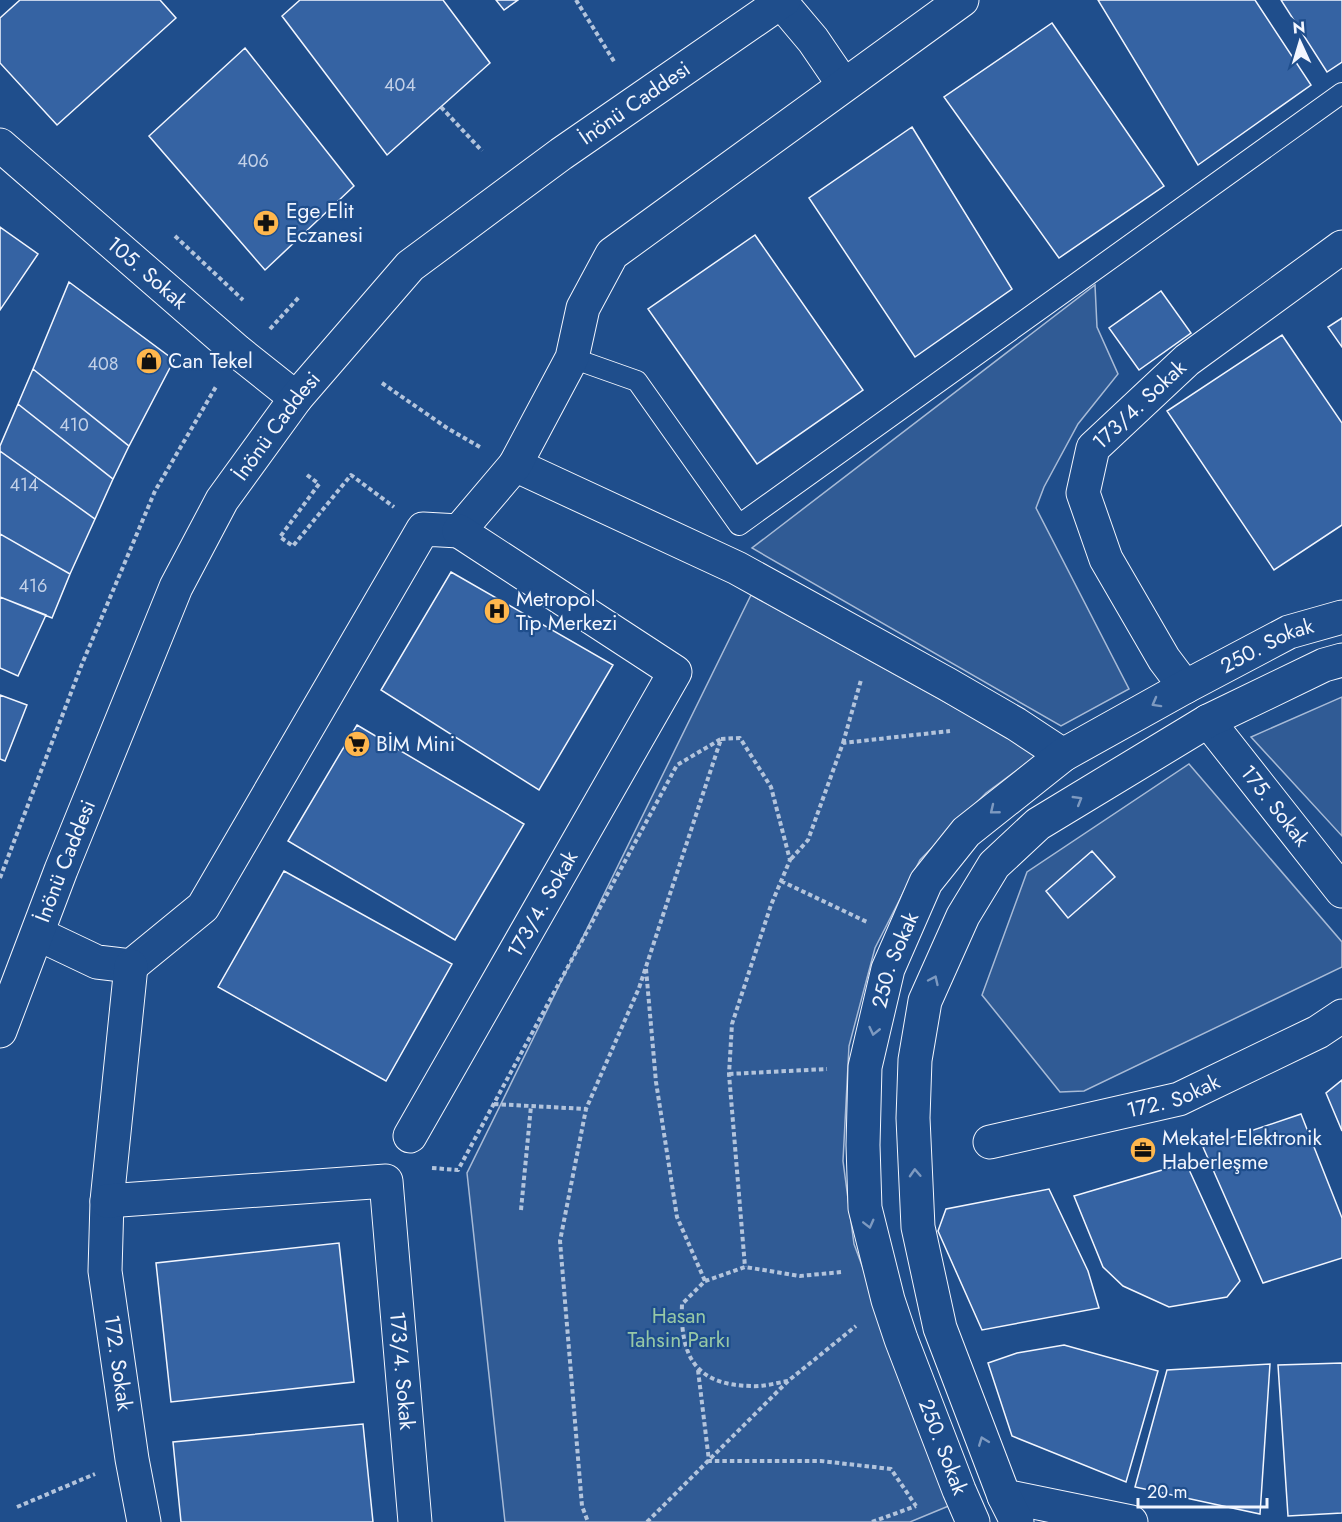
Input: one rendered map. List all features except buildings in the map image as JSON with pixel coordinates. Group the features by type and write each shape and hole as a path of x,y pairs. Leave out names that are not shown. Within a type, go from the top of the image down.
{"street":[{"path":"38,934 97,962 131,966 203,907 423,529 459,531 515,465 572,358 583,308 612,254 843,84 962,0"},
{"path":"782,1 813,40 843,84"},
{"name":"İnönü Caddesi","path":"2,1022 176,587 222,500 296,398 410,266 561,154 782,1"},
{"name":"105. Sokak","path":"0,145 237,351 296,398"},
{"name":"173/4. Sokak","path":"1208,721 1164,659 1106,559 1083,493 1093,448 1187,360 1342,248"},
{"path":"515,465 737,568 1016,724 1063,755"},
{"name":"173/4. Sokak","path":"410,1136 675,672 459,531"},
{"name":"250. Sokak","path":"974,1522 959,1490 888,1300 865,1208 863,1145 865,1067 888,969 926,882 966,832 1063,755 1289,632 1342,617"},
{"name":"250. Sokak","path":"1010,1509 940,1328 918,1227 913,1118 915,1059 924,1001 963,916 994,865 1038,824 1208,721 1324,665 1342,660"},
{"name":"175. Sokak","path":"1208,721 1342,891"},
{"name":"172. Sokak","path":"131,966 106,1201 105,1271 132,1459 144,1522"},
{"name":"172. Sokak","path":"990,1143 1179,1099 1318,1032 1342,1016"},
{"name":"173/4. Sokak","path":"106,1201 386,1181 416,1522"},
{"path":"1010,1509 1131,1522"}],"lane":[{"path":"572,358 637,381 739,525 1342,93"}],"path":[{"path":"576,0 615,63"},
{"path":"441,107 482,151"},
{"path":"175,236 248,305"},
{"path":"0,878 82,664 154,491 237,351 272,328 300,296"},
{"path":"264,320 272,328"},
{"path":"382,383 479,447"},
{"path":"307,475 319,484 280,537 293,546 351,475 423,529"},
{"path":"745,1267 729,1074 732,1023 771,905 790,860 808,840 843,743 871,642"},
{"path":"843,743 1016,724"},
{"path":"429,1168 458,1170 677,765 721,739 740,738 771,787 790,860"},
{"path":"588,1522 582,1506 560,1241 586,1109 639,988 721,739"},
{"path":"781,881 903,939"},
{"path":"646,966 656,1082 677,1217 705,1281"},
{"path":"729,1074 865,1067"},
{"path":"494,1104 586,1109"},
{"path":"522,1210 531,1106"},
{"path":"709,1461 698,1370 688,1353 682,1335 682,1304 705,1281 745,1267 800,1276 881,1269"},
{"path":"647,1522 788,1381 888,1300"},
{"path":"698,1370 712,1379 752,1387 788,1381"},
{"path":"17,1507 132,1459"},
{"path":"709,1461 821,1461 891,1469 916,1506 872,1522"}],"green space":[{"path":"1095,285 1097,327 1118,374 1078,424 1044,487 1036,508 1129,689 1061,726 752,548"},
{"name":"Hasan Tahsin Parkı","path":"751,595 1039,754 986,793 920,860 875,948 849,1046 843,1161 854,1244 951,1505 910,1522 505,1522 467,1173"},
{"path":"1342,697 1342,836 1251,737"},
{"path":"1189,764 1342,942 1342,967 1084,1091 1060,1092 982,995 1027,872"}],"place":[{"name":"Ege Elit Eczanesi","path":"266,223"},
{"name":"Can Tekel","path":"149,361"},
{"name":"Metropol Tıp Merkezi","path":"497,611"},
{"name":"BİM Mini","path":"357,744"},
{"name":"Mekatel Elektronik Haberleşme","path":"1143,1150"}]}
